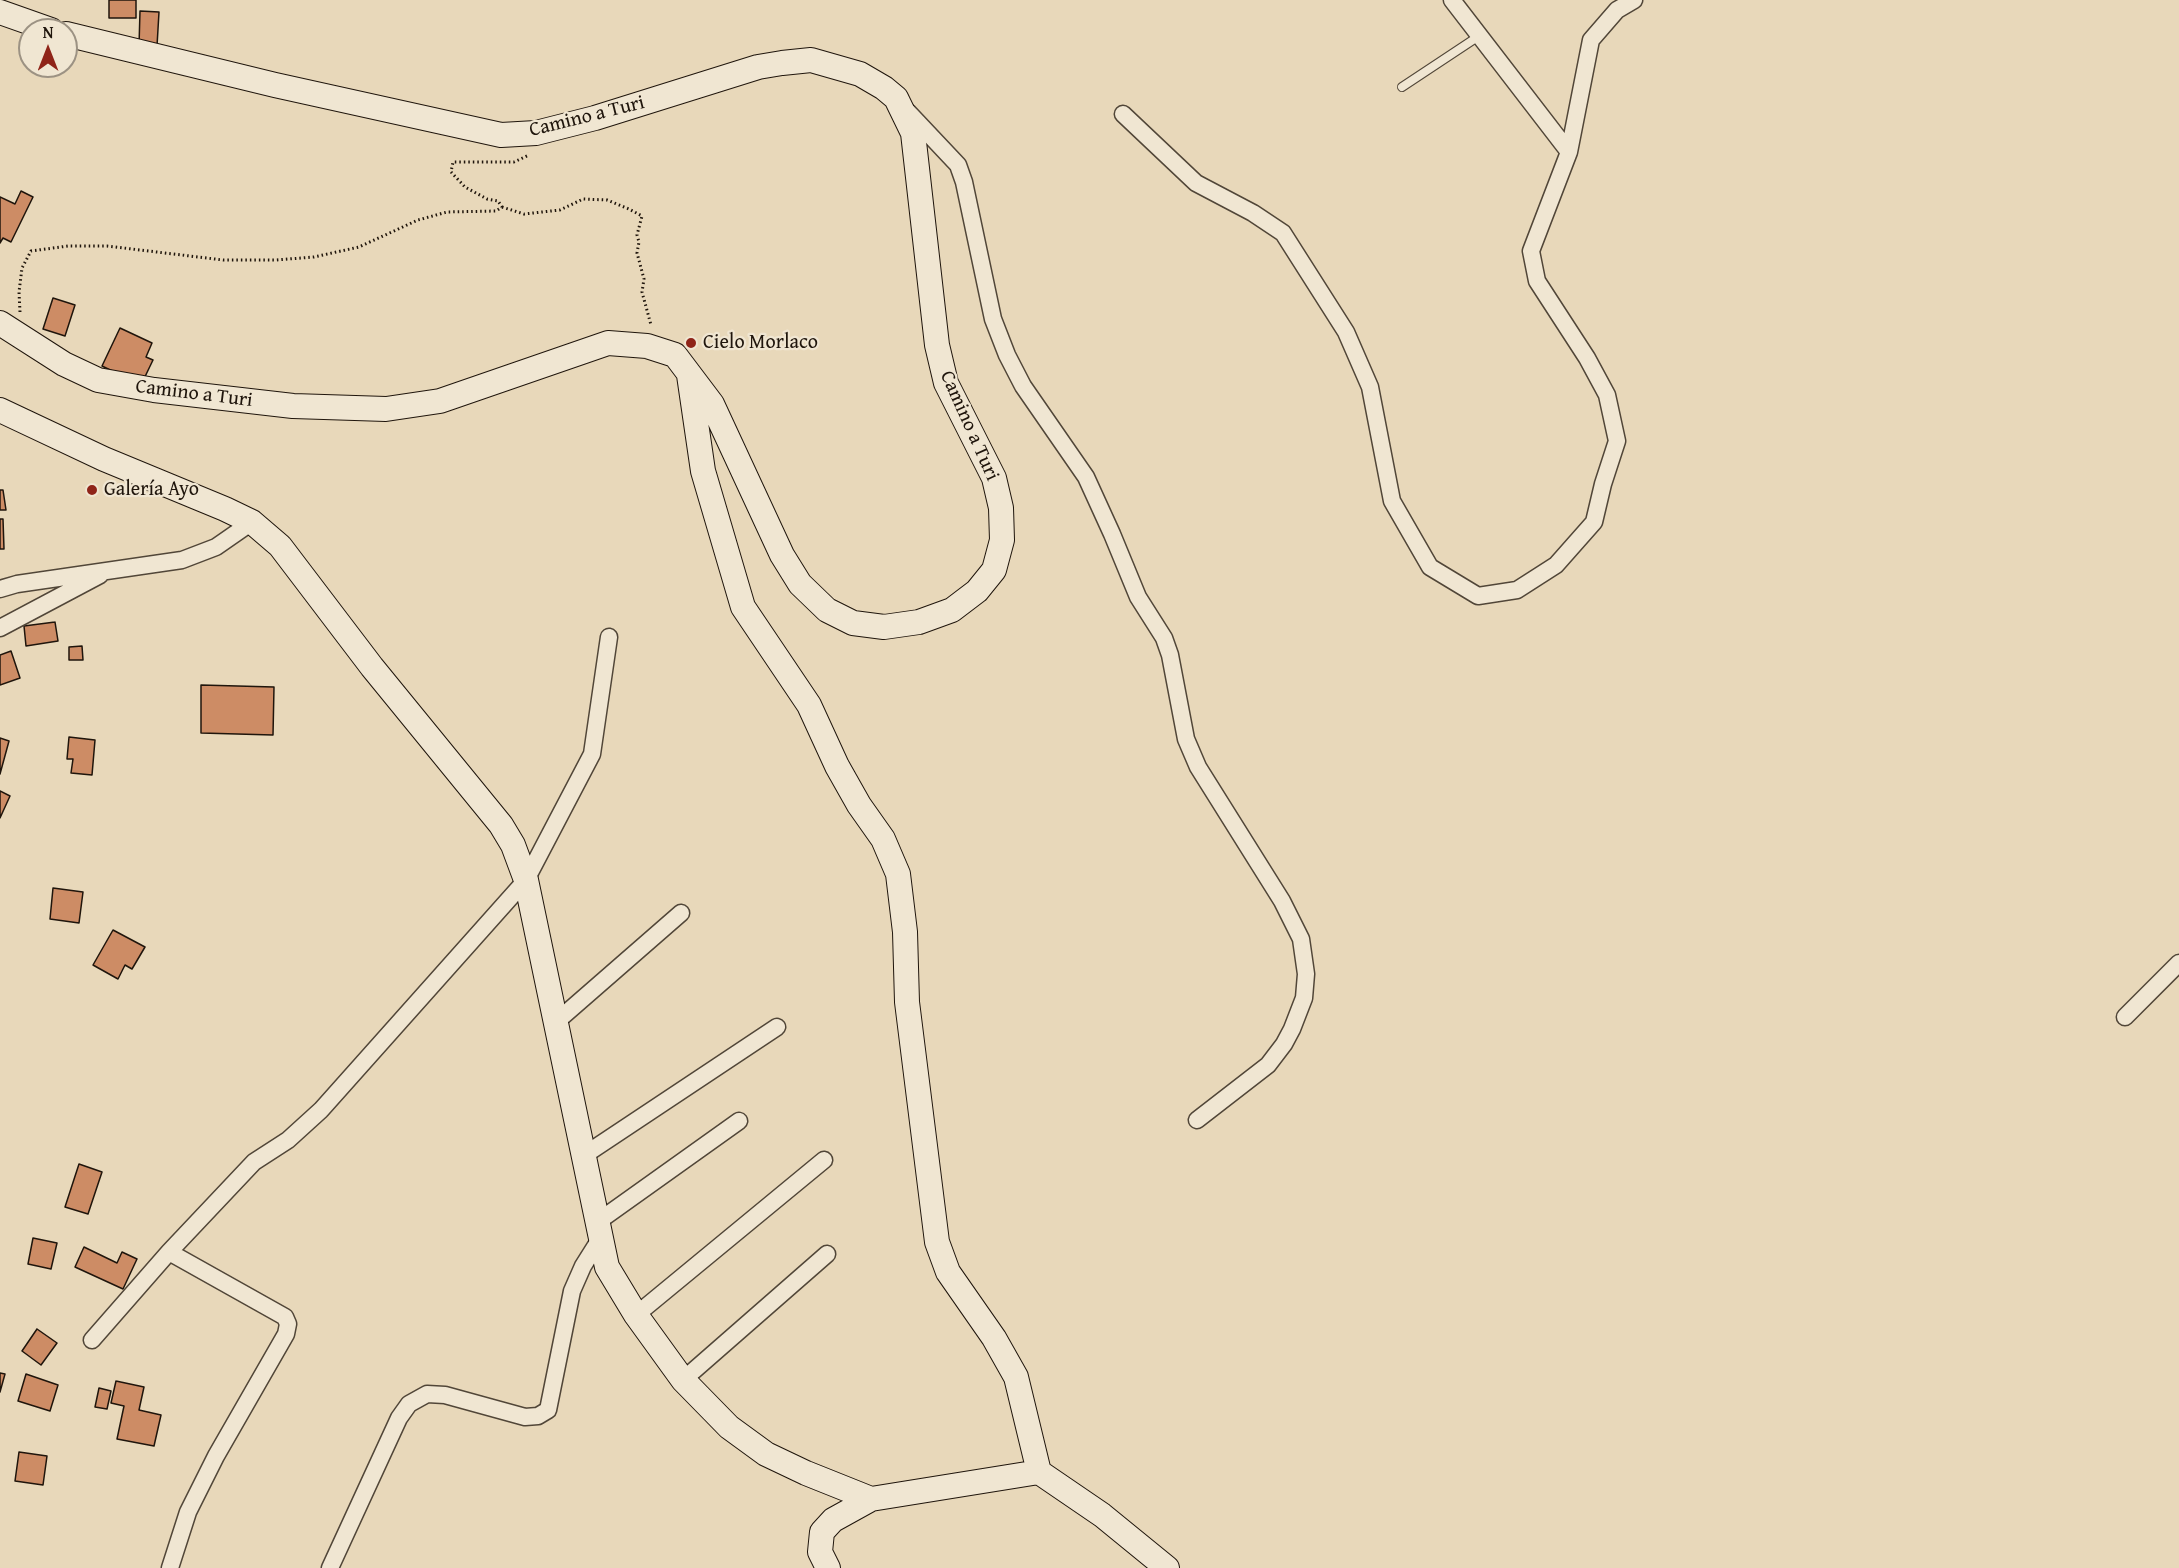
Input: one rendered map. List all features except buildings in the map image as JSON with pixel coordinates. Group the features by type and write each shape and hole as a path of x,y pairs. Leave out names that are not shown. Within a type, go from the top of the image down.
{"street":[{"path":"1452,0 1569,152"},
{"path":"1123,114 1196,183 1253,213 1283,233 1346,332 1370,387 1392,501 1430,567 1478,596 1516,590 1556,565 1594,522 1617,441 1607,395 1587,358 1537,281 1530,251 1569,152 1591,40 1617,10 1634,0"},
{"path":"0,12 18,18"},
{"name":"Camino a Turi","path":"0,323 64,364 98,380 154,390 293,406 386,409 440,401 608,343 647,346 675,355 712,404 782,555 800,584 827,610 853,624 884,627 919,622 952,610 977,591 994,570 1002,540 1001,508 994,478 946,383 937,345 913,133 896,98 860,74 812,60 758,67 595,118 536,133 501,135 276,85 78,37"},
{"path":"896,98 958,165 964,182 993,319 1007,356 1023,386 1086,477 1138,597 1164,638 1170,655 1186,739 1198,767 1282,901 1301,939 1306,974 1304,998 1284,1044 1268,1065 1197,1120"},
{"path":"688,372 703,471 743,607 809,705 837,766 859,805 883,839 898,874 905,932 908,1002 937,1242 948,1272 994,1338 1016,1377 1039,1472 1102,1515 1167,1568"},
{"path":"0,410 104,459 252,522 280,546 372,666 501,825 513,845 526,880 607,1267 636,1315 683,1380 729,1427 765,1454 872,1499"},
{"path":"0,588 111,569 182,561 216,548 252,522"},
{"path":"0,628 111,569"},
{"path":"92,1340 169,1252 254,1162 288,1140 321,1110 526,880 592,754 609,637"},
{"path":"556,1022 681,913"},
{"path":"2125,1017 2179,963"},
{"path":"583,1156 777,1027"},
{"path":"330,1568 399,1418 410,1404 427,1394 446,1395 525,1417 538,1416 548,1410 572,1291 598,1231 739,1121"},
{"path":"636,1315 824,1160"},
{"path":"169,1252 285,1317 288,1323 286,1334 216,1456 188,1512 170,1568"},
{"path":"683,1380 827,1254"},
{"path":"828,1568 820,1552 822,1532 833,1520 872,1499 1039,1472"}],"lane":[{"path":"1402,87 1479,36"}],"path":[{"path":"534,152 514,162 453,162 451,172 465,187 487,199 498,201 502,207 524,214 560,210 583,199 608,200 642,216 637,235 639,242 637,253 644,279 642,292 650,323 656,330"},
{"path":"21,335 19,292 21,268 31,251 68,246 107,246 223,260 315,257 359,247 418,220 447,212 496,211 502,207"}],"place":[{"name":"Cielo Morlaco","path":"691,343"},
{"name":"Galería Ayo","path":"92,490"}]}
